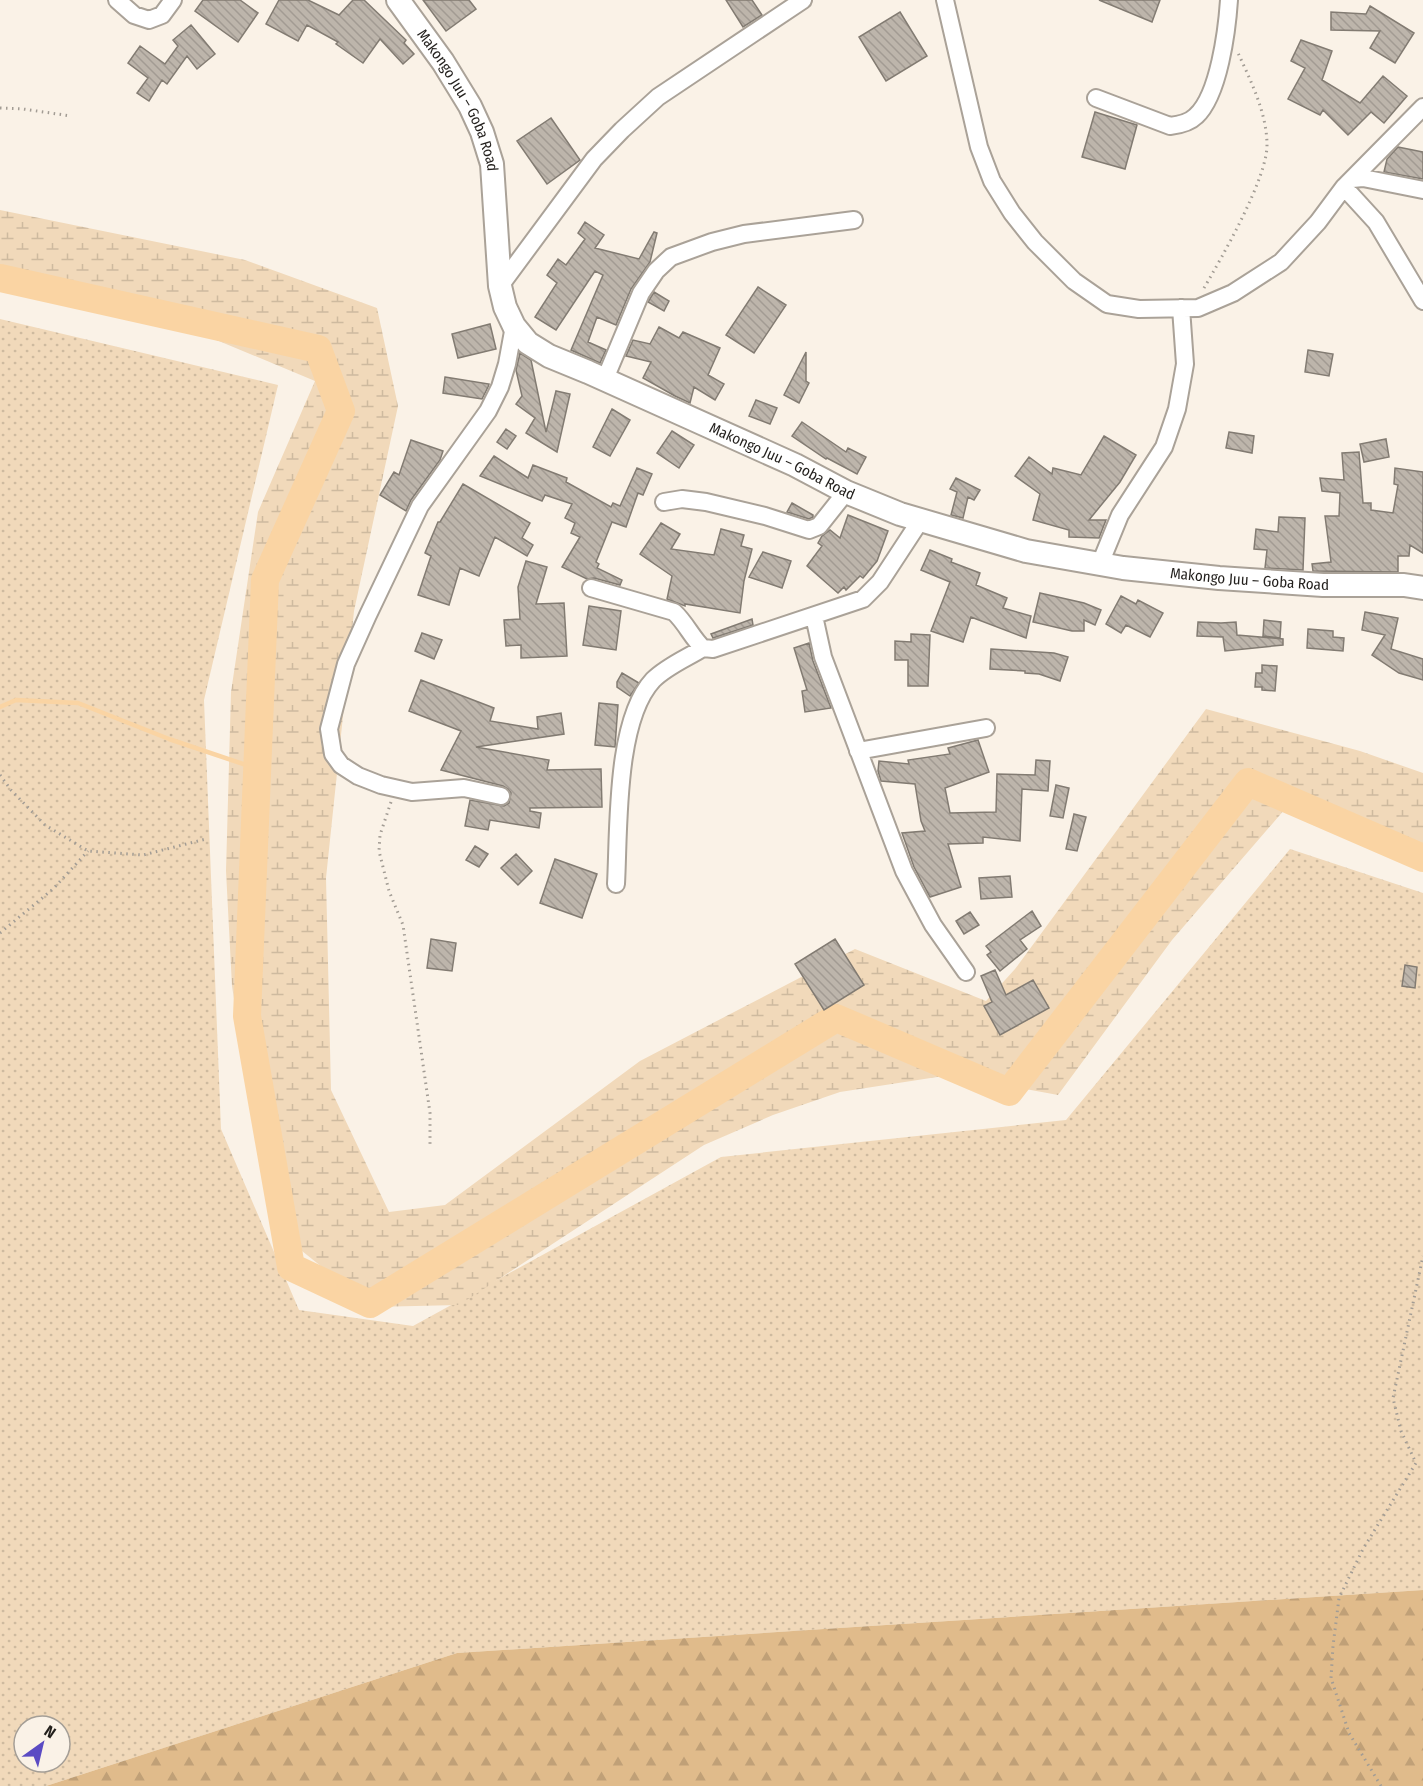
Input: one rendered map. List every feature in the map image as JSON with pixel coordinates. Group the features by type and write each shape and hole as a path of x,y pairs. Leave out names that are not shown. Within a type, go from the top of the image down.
{"street":[{"path":"117,0 134,15 149,20 162,15 173,0"},
{"name":"Makongo Juu – Goba Road","path":"398,0 443,62 470,106 482,132 492,164 500,286 505,307 514,326 528,343 549,356 795,465 846,492 920,520 1026,551 1123,568 1288,583 1404,585 1423,588"},
{"path":"500,286 594,159 622,130 658,97 803,0"},
{"path":"945,0 979,147 992,181 1012,213 1035,242 1074,281 1107,304 1139,309 1198,308 1233,293 1281,262 1318,222 1348,183 1423,107"},
{"path":"1096,98 1170,126 1182,124 1196,116 1212,90 1227,30 1229,0"},
{"path":"1348,183 1363,178 1423,190"},
{"path":"1348,183 1376,222 1423,301"},
{"path":"605,379 641,293 656,271 671,256 744,234 854,220"},
{"path":"1100,564 1120,515 1164,447 1177,409 1185,364 1186,308"},
{"path":"501,796 464,788 412,792 395,789 358,776 340,765 333,754 329,729 346,664 420,506 488,411 500,387 514,326"},
{"path":"664,502 682,499 706,502 755,513 808,530 819,526 846,492"},
{"path":"591,588 674,612 684,621 697,643 704,648 713,649 863,599 880,582 920,520"},
{"path":"814,616 823,657 904,871 933,925 966,972"},
{"path":"615,884 620,796 628,730 646,690 654,679 670,666 704,648"},
{"path":"858,751 986,728"}],"path":[{"path":"1186,308 1214,270 1252,195 1268,146 1263,115 1247,72 1227,30"},
{"path":"0,108 71,116"},
{"path":"0,775 10,790 45,825 88,851 143,855 206,839"},
{"path":"395,789 380,835 379,851 389,891 402,925 430,1113 430,1146"},
{"path":"0,933 53,889 88,851"},
{"path":"1381,1786 1349,1733 1331,1678 1333,1646 1339,1598 1363,1549 1416,1463 1401,1431 1394,1398 1423,1256"}],"green space":[{"path":"0,210 245,260 377,308 398,406 354,611 326,878 331,1090 389,1212 445,1205 640,1061 855,949 986,1001 1015,969 1206,709 1360,751 1423,773 1423,868 1285,809 1172,940 1058,1095 950,1075 840,1092 773,1115 704,1145 459,1305 372,1307 287,1239 270,1181 243,1057 232,986 226,871 231,692 258,512 315,381 154,314 0,290"},
{"path":"0,319 278,385 204,700 221,1129 299,1310 413,1326 721,1157 1066,1120 1290,849 1423,893 1423,1590 457,1653 46,1786 0,1786"},
{"path":"1423,1590 1423,1786 46,1786 457,1653"}],"building":[{"path":"203,0 240,0 258,13 238,42 195,11"},
{"path":"279,0 308,0 339,15 353,0 364,0 406,40 404,43 414,54 403,64 380,39 363,63 336,44 338,42 307,25 298,41 266,24"},
{"path":"423,0 469,0 476,9 446,31"},
{"path":"726,0 752,0 762,15 743,27"},
{"path":"1099,0 1160,0 1152,22"},
{"path":"1370,6 1414,33 1395,63 1370,48 1380,31 1331,30 1331,12 1366,14"},
{"path":"900,12 927,56 886,81 859,37"},
{"path":"191,25 215,54 197,69 187,56 167,84 162,80 149,101 137,93 148,78 128,63 140,46 165,64 178,46 173,40"},
{"path":"1301,40 1332,51 1322,80 1360,103 1383,76 1407,96 1384,123 1371,112 1348,135 1323,110 1320,115 1288,99 1305,68 1291,61"},
{"path":"1095,112 1137,125 1125,169 1082,157"},
{"path":"551,118 580,160 547,184 517,141"},
{"path":"1398,147 1423,152 1423,179 1384,172 1387,159"},
{"path":"585,222 604,235 595,248 639,259 654,232 657,233 650,262 631,289 616,325 597,317 588,342 606,350 600,363 571,350 603,275 595,271 556,330 535,317 557,283 547,275 558,259 566,265 585,239 578,233"},
{"path":"758,287 786,305 754,353 726,335"},
{"path":"654,292 669,301 664,311 648,302"},
{"path":"490,324 496,349 458,358 452,334"},
{"path":"659,327 679,338 683,332 720,348 708,375 724,384 715,400 694,387 690,403 675,396 643,378 651,362 626,356 633,340 650,344"},
{"path":"1308,350 1333,354 1329,376 1305,372"},
{"path":"806,352 806,381 809,383 799,403 784,395"},
{"path":"520,353 531,360 546,432 556,391 570,394 557,452 526,433 535,418 516,404 522,396 516,370"},
{"path":"445,377 489,384 482,399 443,393"},
{"path":"756,400 777,408 770,424 749,416"},
{"path":"612,409 630,420 610,456 593,447"},
{"path":"802,422 846,452 848,448 866,457 857,474 826,459 792,436"},
{"path":"506,429 516,436 507,449 497,442"},
{"path":"672,431 694,445 679,468 657,453"},
{"path":"1229,432 1254,436 1252,453 1226,448"},
{"path":"1104,436 1136,455 1120,482 1089,520 1106,520 1099,538 1069,537 1069,530 1033,520 1040,494 1015,476 1029,457 1052,474 1053,468 1081,475"},
{"path":"1386,439 1389,457 1364,462 1360,444"},
{"path":"411,440 443,451 440,460 411,500 406,511 380,495 394,472 399,475"},
{"path":"1359,452 1363,503 1371,503 1371,510 1393,513 1398,485 1394,484 1395,468 1423,472 1423,553 1410,545 1409,556 1398,556 1398,572 1313,571 1312,564 1331,562 1325,516 1339,516 1340,493 1322,491 1320,478 1344,480 1342,453"},
{"path":"494,456 528,478 533,465 567,478 566,482 611,507 613,503 620,506 637,468 652,474 643,495 638,493 626,527 612,522 596,562 599,564 597,568 622,580 620,585 594,578 587,579 562,567 580,537 571,533 575,523 565,518 572,504 545,495 542,501 480,476"},
{"path":"956,478 980,490 974,500 968,497 963,518 951,515 957,492 950,489"},
{"path":"463,484 530,523 522,538 533,545 527,556 495,537 479,576 460,568 449,605 418,595 431,556 425,553 438,522"},
{"path":"792,503 813,517 809,519 787,512"},
{"path":"848,515 888,531 877,561 863,578 860,576 846,590 844,587 838,593 807,566 822,546 818,543 822,536 830,530 840,538"},
{"path":"1279,517 1305,518 1303,570 1265,568 1267,550 1254,549 1256,529 1278,532"},
{"path":"661,523 680,534 671,549 714,555 721,529 744,535 741,546 752,549 744,581 740,613 685,604 685,606 667,599 672,576 640,554"},
{"path":"930,550 952,559 951,562 980,573 976,585 1007,598 1003,608 1031,616 1026,638 971,617 963,642 931,631 950,582 921,570"},
{"path":"763,552 791,561 782,588 749,577"},
{"path":"526,561 547,567 536,604 564,603 567,656 521,658 521,645 506,646 504,620 520,619 518,587"},
{"path":"1040,593 1084,603 1101,610 1095,625 1084,620 1084,631 1072,631 1033,622"},
{"path":"1121,596 1136,604 1138,600 1163,613 1150,637 1126,625 1121,633 1106,624"},
{"path":"589,606 621,611 616,650 583,645"},
{"path":"1365,612 1398,618 1391,649 1423,659 1423,680 1399,673 1372,655 1385,635 1362,630"},
{"path":"752,619 753,625 713,638 711,634"},
{"path":"1264,620 1281,622 1280,638 1263,636"},
{"path":"1198,622 1236,622 1237,635 1283,639 1283,645 1225,651 1223,637 1197,636"},
{"path":"1308,629 1333,631 1333,637 1344,638 1343,651 1307,648"},
{"path":"422,633 442,640 434,659 415,651"},
{"path":"911,634 930,635 928,686 908,686 908,660 895,660 895,641 911,642"},
{"path":"809,643 813,661 831,708 805,712 802,691 807,690 794,648"},
{"path":"991,649 1054,653 1068,657 1060,681 1039,674 1025,673 1025,671 990,669"},
{"path":"1262,665 1277,666 1275,691 1255,687 1256,673 1262,673"},
{"path":"622,673 639,683 630,696 617,687"},
{"path":"421,680 494,708 490,721 538,729 537,717 561,713 564,734 476,747 549,760 547,770 601,769 602,807 530,808 530,811 541,813 539,828 490,820 488,830 465,826 470,800 504,806 509,803 511,793 503,786 441,770 461,731 409,711"},
{"path":"599,703 618,705 615,747 595,745"},
{"path":"978,740 989,772 945,788 950,813 996,812 997,774 1035,775 1036,760 1050,761 1048,791 1022,789 1020,841 983,837 983,843 948,844 961,887 930,897 914,867 902,833 925,831 921,821 915,784 881,781 878,771 879,761 909,764 908,760 950,754 948,748"},
{"path":"1056,785 1069,788 1063,818 1050,816"},
{"path":"1074,814 1086,817 1077,851 1066,849"},
{"path":"475,846 488,854 479,867 466,860"},
{"path":"516,854 532,871 518,885 501,868"},
{"path":"555,859 597,874 582,918 540,903"},
{"path":"1010,876 1012,897 981,899 979,878"},
{"path":"1032,911 1041,926 1020,940 1027,949 1000,971 987,955 991,952 986,946"},
{"path":"970,912 979,925 964,934 956,921"},
{"path":"431,939 456,943 452,971 427,968"},
{"path":"835,939 864,985 824,1010 795,964"},
{"path":"1405,965 1417,967 1415,988 1402,986"},
{"path":"995,970 1006,995 1033,980 1049,1008 1000,1035 984,1006 992,1002 981,976"}],"waterway":[{"path":"0,278 318,349 341,411 265,580 247,1016 291,1267 370,1304 836,1018 1009,1092 1248,782 1423,858"},
{"path":"0,707 16,700 78,703 169,739 258,769"}]}
